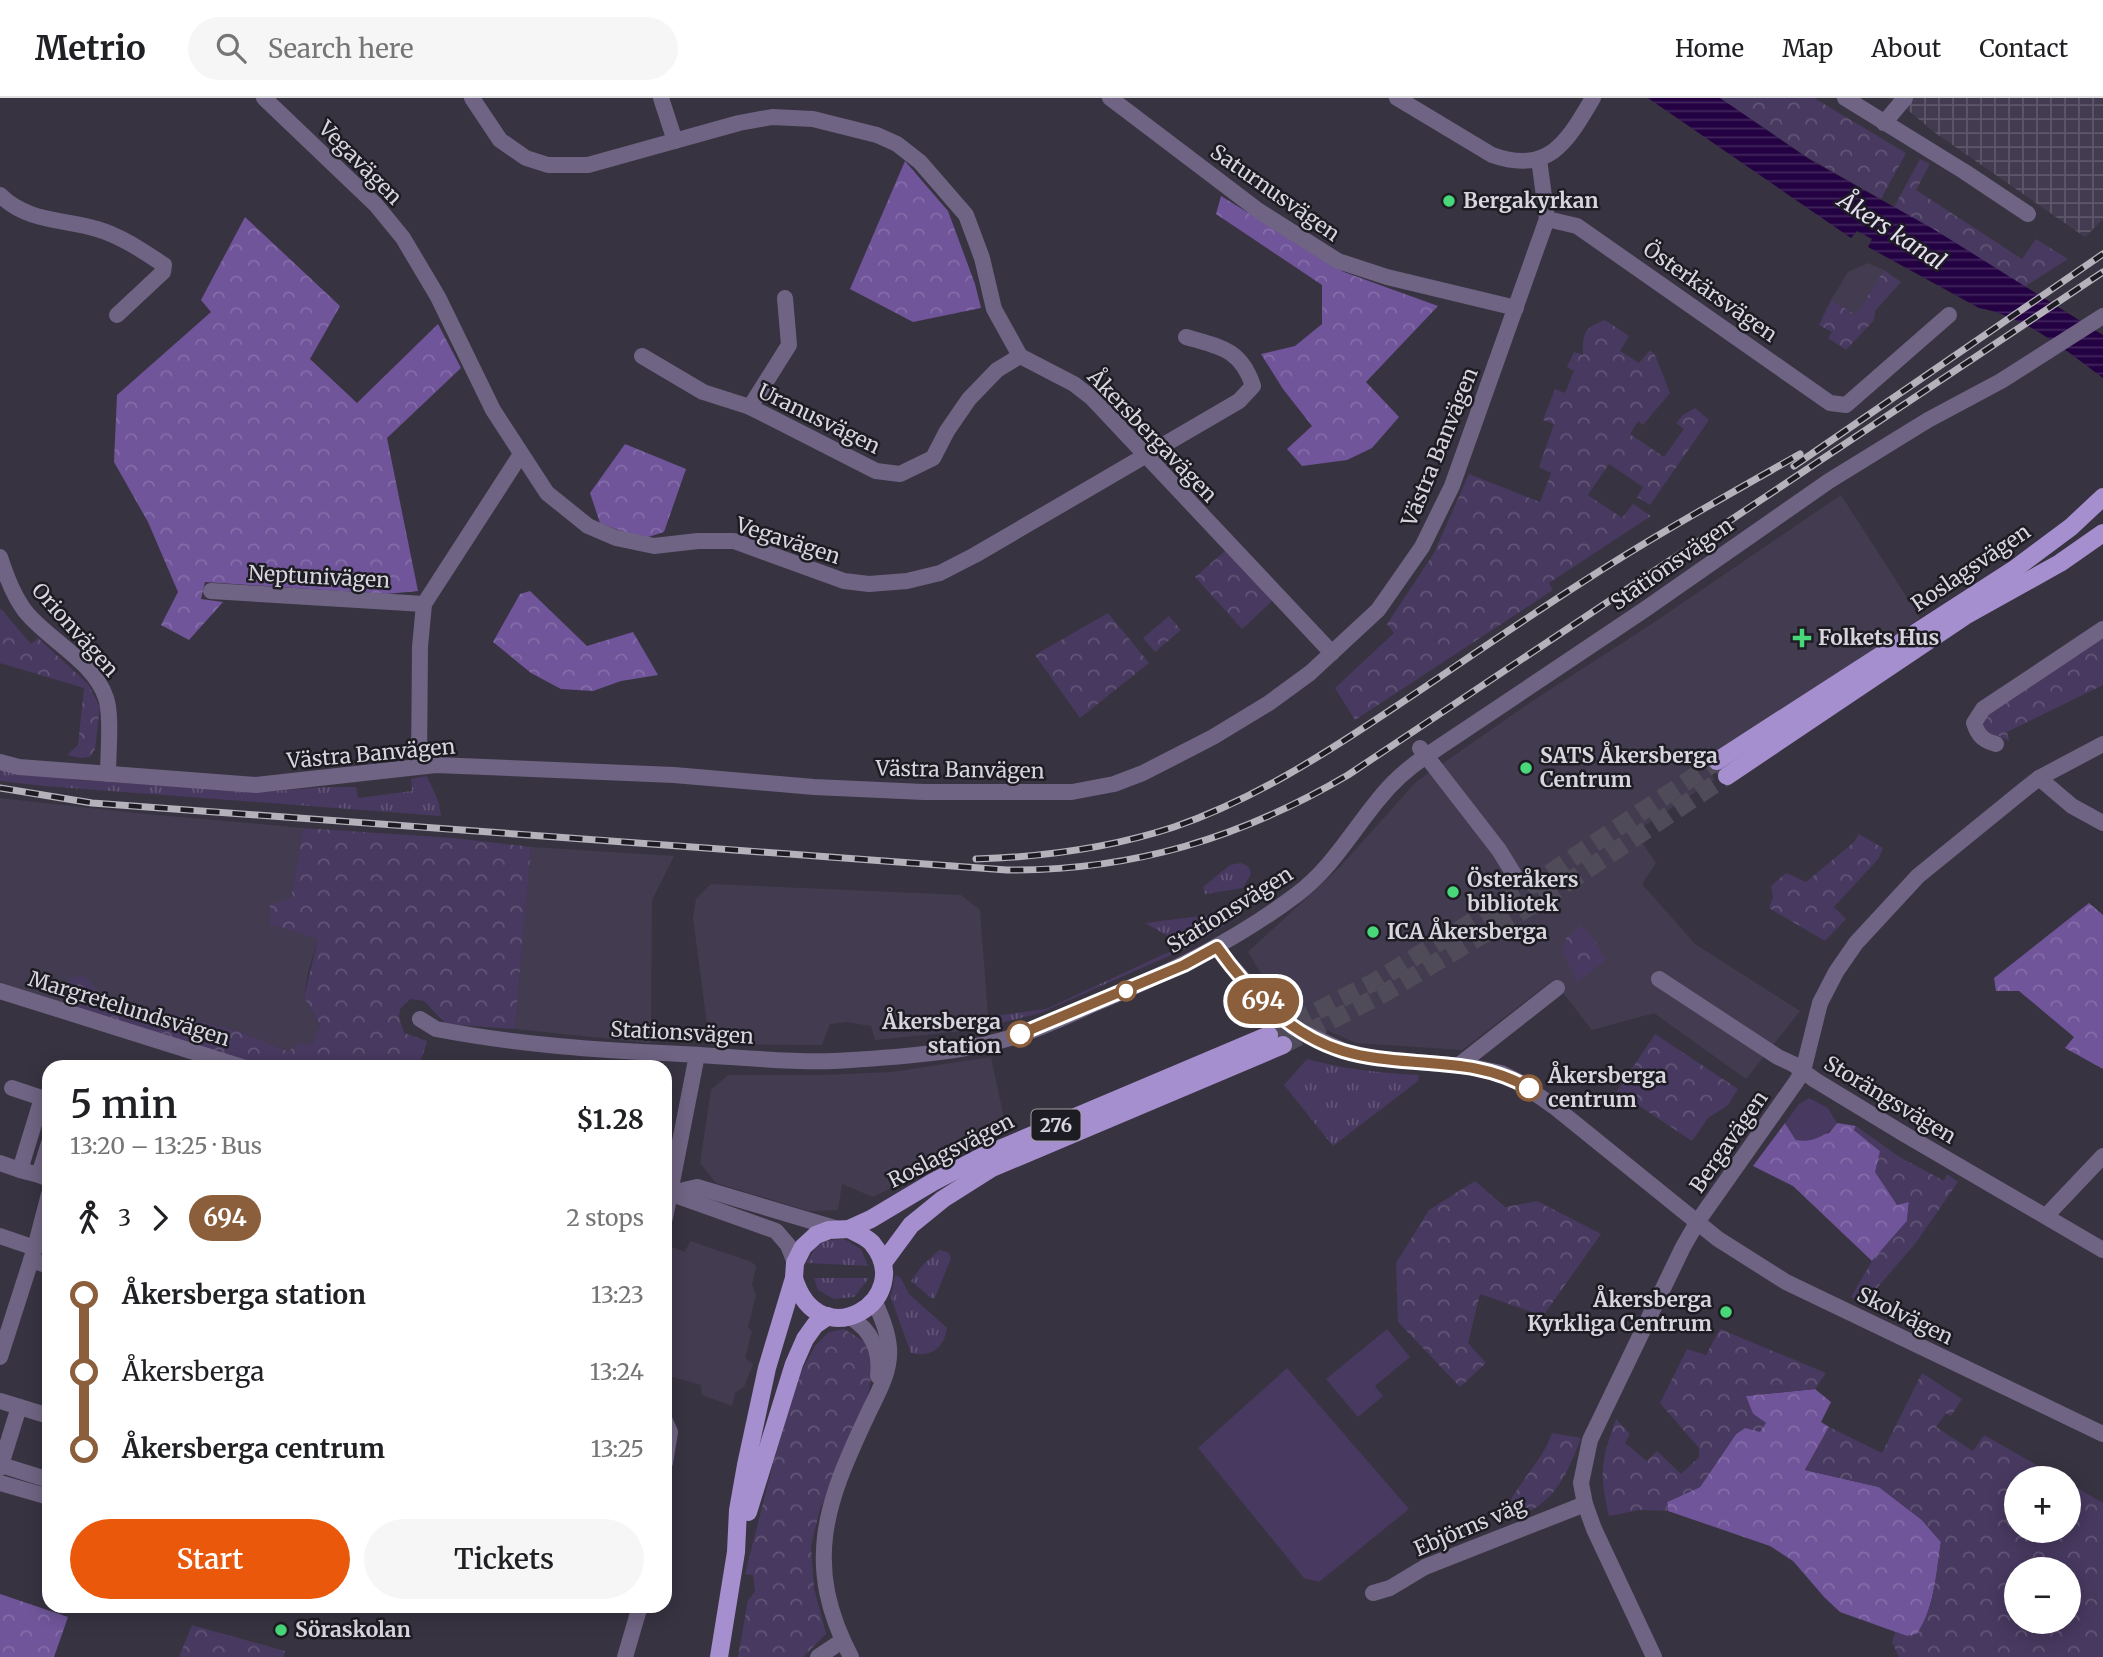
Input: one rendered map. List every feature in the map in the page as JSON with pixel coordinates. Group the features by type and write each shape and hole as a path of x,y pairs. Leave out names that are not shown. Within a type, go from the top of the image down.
{"main road":[{"name":"Roslagsvägen","path":"2103,497 2071,527 2016,568 1722,768 1965,615 2060,563 2103,533"},
{"name":"Roslagsvägen","path":"719,1657 736,1552 738,1510 746,1465 767,1368 803,1247 816,1235 872,1219 983,1156 1276,1040 992,1168 943,1199 911,1224 883,1263 883,1283 875,1301"},
{"path":"844,1229 872,1242 883,1263"},
{"path":"795,1270 800,1295 814,1311 828,1317 850,1317 863,1312 875,1301"},
{"name":"Roslagsvägen","path":"736,1552 794,1364 805,1339 815,1325 828,1317"}],"street":[{"name":"Vegavägen","path":"264,98 376,205 403,239 438,297 493,410 547,493 588,526 616,538 654,546 698,541 734,541 844,581 869,584 907,581 940,573 1239,401 1253,386 1245,367 1233,353 1186,337"},
{"path":"472,98 500,141 526,158 548,165 588,164 739,123 772,117 813,119 877,135 897,144 920,162 967,215 982,258 994,309 1020,356"},
{"path":"661,98 675,141"},
{"name":"Saturnusvägen","path":"1110,98 1259,211 1338,261 1387,277 1516,307"},
{"path":"1401,99 1492,155 1526,162 1549,155 1562,146 1592,98"},
{"path":"1845,98 2028,214"},
{"path":"1884,123 1905,98"},
{"name":"Västra Banvägen","path":"0,762 19,767 256,785 436,765 674,775 814,787 925,792 1072,792 1114,785 1203,742 1269,703 1332,653 1378,610 1422,547 1452,486 1547,219 1539,159"},
{"path":"0,195 15,208 37,217 106,232 140,248 164,265 163,272 117,315"},
{"name":"Österkärsvägen","path":"1547,219 1577,226 1830,403 1846,405 1950,315"},
{"path":"750,407 789,345 785,298"},
{"name":"Stationsvägen","path":"420,1018 436,1029 502,1041 564,1048 830,1061 917,1054 984,1044 1013,1037 1047,1024 1184,965 1217,947 1310,884 1340,852 1385,791 1423,752 1644,610 1829,481 1928,420 2001,381 2098,320"},
{"name":"Uranusvägen","path":"642,356 703,392 750,407 876,471 900,474 933,458 947,431 969,399 997,370 1020,356"},
{"name":"Åkersbergavägen","path":"1020,356 1074,384 1091,398 1332,653"},
{"path":"419,766 424,604 521,454"},
{"name":"Orionvägen","path":"0,557 6,578 25,611 100,684 109,711 108,774"},
{"name":"Neptunivägen","path":"211,591 424,604"},
{"path":"1996,744 1986,741 1978,734 1974,723 1983,709 2103,629"},
{"name":"Bergavägen","path":"1654,1657 1594,1529 1581,1483 1590,1440 1683,1247 1802,1070 1820,1003 1836,972 1856,943 1918,876 2039,778 2103,744"},
{"path":"1423,752 1499,850 1515,876"},
{"path":"2039,778 2072,806 2103,823"},
{"name":"Skolvägen","path":"1217,947 1275,1012 1294,1028 1328,1045 1373,1058 1459,1065 1501,1073 1533,1091 1718,1239 1786,1282 2103,1434"},
{"name":"Storängsvägen","path":"1659,979 1903,1135 2103,1250"},
{"path":"1459,1065 1557,988"},
{"name":"Margretelundsvägen","path":"0,991 220,1060"},
{"path":"672,1174 697,1055"},
{"path":"12,1088 42,1099"},
{"path":"20,1170 42,1111"},
{"path":"2046,1216 2103,1156"},
{"path":"0,1163 42,1176"},
{"path":"672,1192 697,1187 844,1229"},
{"path":"672,1194 776,1231 788,1245 795,1270"},
{"path":"0,1357 38,1247 42,1228"},
{"path":"0,1236 38,1247"},
{"path":"851,1657 842,1641 826,1590 824,1572 827,1516 842,1470 887,1373 889,1348 875,1301"},
{"path":"850,1317 867,1331 877,1355 878,1371 872,1406"},
{"path":"0,1401 42,1414"},
{"path":"19,1407 0,1466 42,1478"},
{"path":"0,1483 42,1495"},
{"name":"Ebjörns väg","path":"1373,1592 1390,1588 1425,1567 1585,1504"},
{"path":"625,1657 638,1613"},
{"path":"818,1657 842,1641"}],"shaded area":[{"path":"1884,98 2103,98 2103,219 2085,237 1934,132 1896,100"},
{"path":"1868,263 1884,270 1856,315 1831,300 1848,272"},
{"path":"1841,495 1920,618 1707,762 1714,780 1635,832 1656,863 1642,884 1695,944 1800,1011 1746,1079 1654,1013 1592,1030 1553,980 1462,1050 1356,1043 1295,1016 1278,1001 1248,952 1338,869 1416,782"},
{"path":"0,798 303,828 291,899 271,924 318,939 304,997 320,1025 312,1045 302,1043 287,1051 241,1032 100,995 71,977 63,1003 0,982"},
{"path":"531,847 674,856 652,900 651,1043 515,1029"},
{"path":"711,884 961,895 980,910 988,1017 982,1029 875,1040 871,1026 847,1022 830,1024 822,1045 721,1044 708,1031 693,918 696,899"},
{"path":"991,1057 1006,1128 873,1197 842,1184 838,1210 809,1211 716,1183 700,1163 711,1090 728,1075 892,1072"},
{"path":"690,1241 752,1262 756,1267 752,1284 756,1295 748,1327 752,1331 745,1358 753,1364 744,1387 735,1393 732,1406 702,1395 701,1385 672,1377 672,1247 685,1252"}],"green space":[{"path":"1720,98 1814,98 1906,153 1881,199 1807,157"},
{"path":"1920,159 1930,164 1916,190 2022,259 2036,239 2068,259 2024,287 1894,207"},
{"path":"905,161 948,211 981,308 913,322 850,289"},
{"path":"1221,196 1344,272 1438,306 1366,382 1399,417 1372,448 1347,460 1302,466 1287,449 1312,426 1283,389 1261,354 1295,346 1322,324 1322,285 1216,214"},
{"path":"245,217 340,306 310,359 357,403 438,324 461,368 387,438 418,591 386,594 205,582 201,599 223,602 189,640 161,625 178,592 148,522 114,462 117,395 211,312 201,300"},
{"path":"1884,270 1901,282 1875,311 1874,320 1846,350 1828,338 1832,332 1819,325 1831,300 1856,315"},
{"path":"1605,320 1629,336 1620,351 1639,363 1650,350 1655,355 1670,393 1643,425 1638,421 1630,434 1664,457 1684,429 1676,423 1684,414 1695,408 1709,420 1650,505 1637,497 1643,487 1609,464 1588,495 1622,518 1633,504 1651,516 1549,583 1553,590 1355,720 1335,688 1394,633 1387,624 1434,553 1469,474 1540,502 1551,473 1539,467 1554,424 1543,420 1555,389 1565,393 1574,371 1567,367 1574,352 1583,355 1586,332"},
{"path":"625,444 686,469 664,532 642,539 600,523 590,493"},
{"path":"1226,550 1272,601 1242,629 1195,577"},
{"path":"530,591 587,646 633,632 658,675 621,681 593,691 561,689 531,673 493,642 520,594"},
{"path":"0,608 31,644 38,638 88,684 100,707 95,749 90,757 67,755 78,745 84,688 0,663"},
{"path":"1108,613 1149,663 1080,718 1035,655"},
{"path":"1169,616 1181,630 1155,652 1143,638"},
{"path":"2103,633 2103,685 2007,732 2009,741 1999,736 1990,738 1980,719"},
{"path":"0,768 78,780 264,792 356,787 358,798 412,791 411,779 427,776 439,803 441,816 44,786 0,781"},
{"path":"303,828 454,838 531,847 515,1029 446,1024 424,1001 410,999 400,1009 399,1017 404,1033 427,1041 421,1060 243,1060 70,1007 65,996 71,977 86,977 100,995 241,1032 287,1051 302,1043 312,1045 320,1025 304,997 318,939 270,924 270,905 291,898"},
{"path":"1859,834 1883,848 1879,858 1834,907 1846,919 1825,941 1769,908 1773,897 1771,886 1786,873 1806,882 1854,842"},
{"path":"1241,863 1249,867 1251,874 1243,888 1205,894 1203,887 1230,865"},
{"path":"2089,903 2103,915 2103,1069 2065,1048 2074,1037 2019,991 1996,991 1994,978"},
{"path":"1217,914 1224,926 1187,948 1040,1013 993,1025 994,1016 1046,1009 1184,945 1145,923"},
{"path":"1581,926 1593,938 1606,960 1577,982 1563,952 1566,938"},
{"path":"1655,1034 1738,1089 1728,1105 1708,1118 1692,1141 1617,1091"},
{"path":"1307,1059 1362,1070 1419,1075 1418,1081 1333,1146 1284,1085"},
{"path":"1809,1098 1828,1108 1837,1123 1818,1138 1796,1140 1785,1123 1799,1104"},
{"path":"1785,1123 1796,1140 1829,1133 1837,1123 1856,1126 1854,1130 1880,1151 1897,1205 1909,1201 1907,1221 1872,1261 1793,1186 1753,1166"},
{"path":"1856,1126 1898,1156 1944,1181 1947,1174 1958,1182 1915,1244 1869,1297 1868,1305 1851,1297 1872,1261 1907,1221 1909,1202 1897,1205 1875,1172 1880,1151 1854,1130"},
{"path":"1475,1181 1505,1207 1537,1201 1601,1234 1543,1316 1480,1294 1468,1343 1486,1363 1460,1387 1398,1322 1396,1263 1429,1210"},
{"path":"844,1239 861,1249 868,1266 807,1263 821,1244"},
{"path":"939,1250 948,1252 951,1258 935,1298 931,1298 911,1281"},
{"path":"895,1275 901,1278 909,1294 947,1328 940,1346 930,1353 911,1353 891,1298"},
{"path":"814,1278 869,1278 854,1297 834,1299 818,1290"},
{"path":"844,1329 865,1342 873,1366 866,1405 820,1509 811,1546 814,1588 826,1634 803,1657 738,1657 748,1600 755,1592 753,1575 745,1574 774,1460 801,1372 815,1346 829,1332"},
{"path":"1387,1329 1410,1357 1375,1386 1383,1396 1358,1417 1326,1379"},
{"path":"1720,1329 1826,1373 1815,1389 1746,1396 1753,1414 1766,1423 1760,1432 1745,1428 1736,1434 1700,1487 1667,1502 1668,1511 1639,1510 1609,1516 1603,1467 1616,1419 1630,1434 1625,1443 1647,1461 1657,1451 1681,1474 1699,1457 1699,1448 1660,1403 1687,1349 1706,1355"},
{"path":"1287,1368 1409,1509 1319,1582 1304,1578 1198,1448"},
{"path":"1922,1373 1962,1399 1951,1416 1946,1413 1936,1427 1973,1451 1984,1435 2038,1466 2004,1466 2004,1543 2081,1543 2081,1490 2103,1503 2103,1657 1899,1657 1892,1642 1895,1632 1907,1636 1917,1634 1923,1624 1934,1590 1941,1542 1922,1520 1879,1487 1805,1470 1829,1427 1882,1453"},
{"path":"1815,1389 1831,1402 1821,1422 1829,1427 1805,1470 1879,1487 1922,1520 1941,1542 1928,1613 1917,1634 1907,1636 1840,1612 1793,1561 1770,1546 1668,1511 1667,1502 1700,1487 1736,1434 1745,1428 1766,1423 1753,1414 1745,1396"},
{"path":"1552,1433 1581,1438 1561,1482 1546,1500 1526,1513 1511,1499 1539,1459"},
{"path":"0,1594 42,1608 42,1613 56,1613 68,1617 54,1657 0,1657"},
{"path":"192,1625 285,1651 284,1657 179,1657"}],"water":[{"name":"Åkers kanal","path":"1648,98 1720,98 1809,159 1935,230 2103,335 2103,378 2029,327 1997,312 1979,308 1868,247 1872,239 1857,231 1851,238"}],"tunnel":[{"path":"1269,1035 1376,981 1535,883 1717,761"},
{"path":"1283,1045 1383,994 1546,897 1727,776"}],"railway":[{"path":"1794,466 2103,254"},
{"path":"0,788 92,803 1007,870 1053,869 1142,857 1226,833 1267,817 1348,775 2103,272"},
{"path":"976,859 1051,854 1125,841 1174,827 1232,804 1340,743 1635,549 1800,454"}],"bus line":[{"name":"694","path":"1020,1034 1184,965 1217,947 1246,983 1275,1012 1294,1028 1328,1045 1373,1058 1473,1067 1501,1073 1529,1088"}],"place":[{"name":"Bergakyrkan","path":"1449,201"},
{"name":"Folkets Hus","path":"1802,638"},
{"name":"SATS Åkersberga Centrum","path":"1526,768"},
{"name":"Österåkers bibliotek","path":"1453,892"},
{"name":"ICA Åkersberga","path":"1373,932"},
{"name":"Åkersberga station","path":"1020,1034"},
{"name":"Åkersberga centrum","path":"1529,1088"},
{"name":"Åkersberga Kyrkliga Centrum","path":"1726,1312"},
{"name":"Söraskolan","path":"281,1630"}]}
